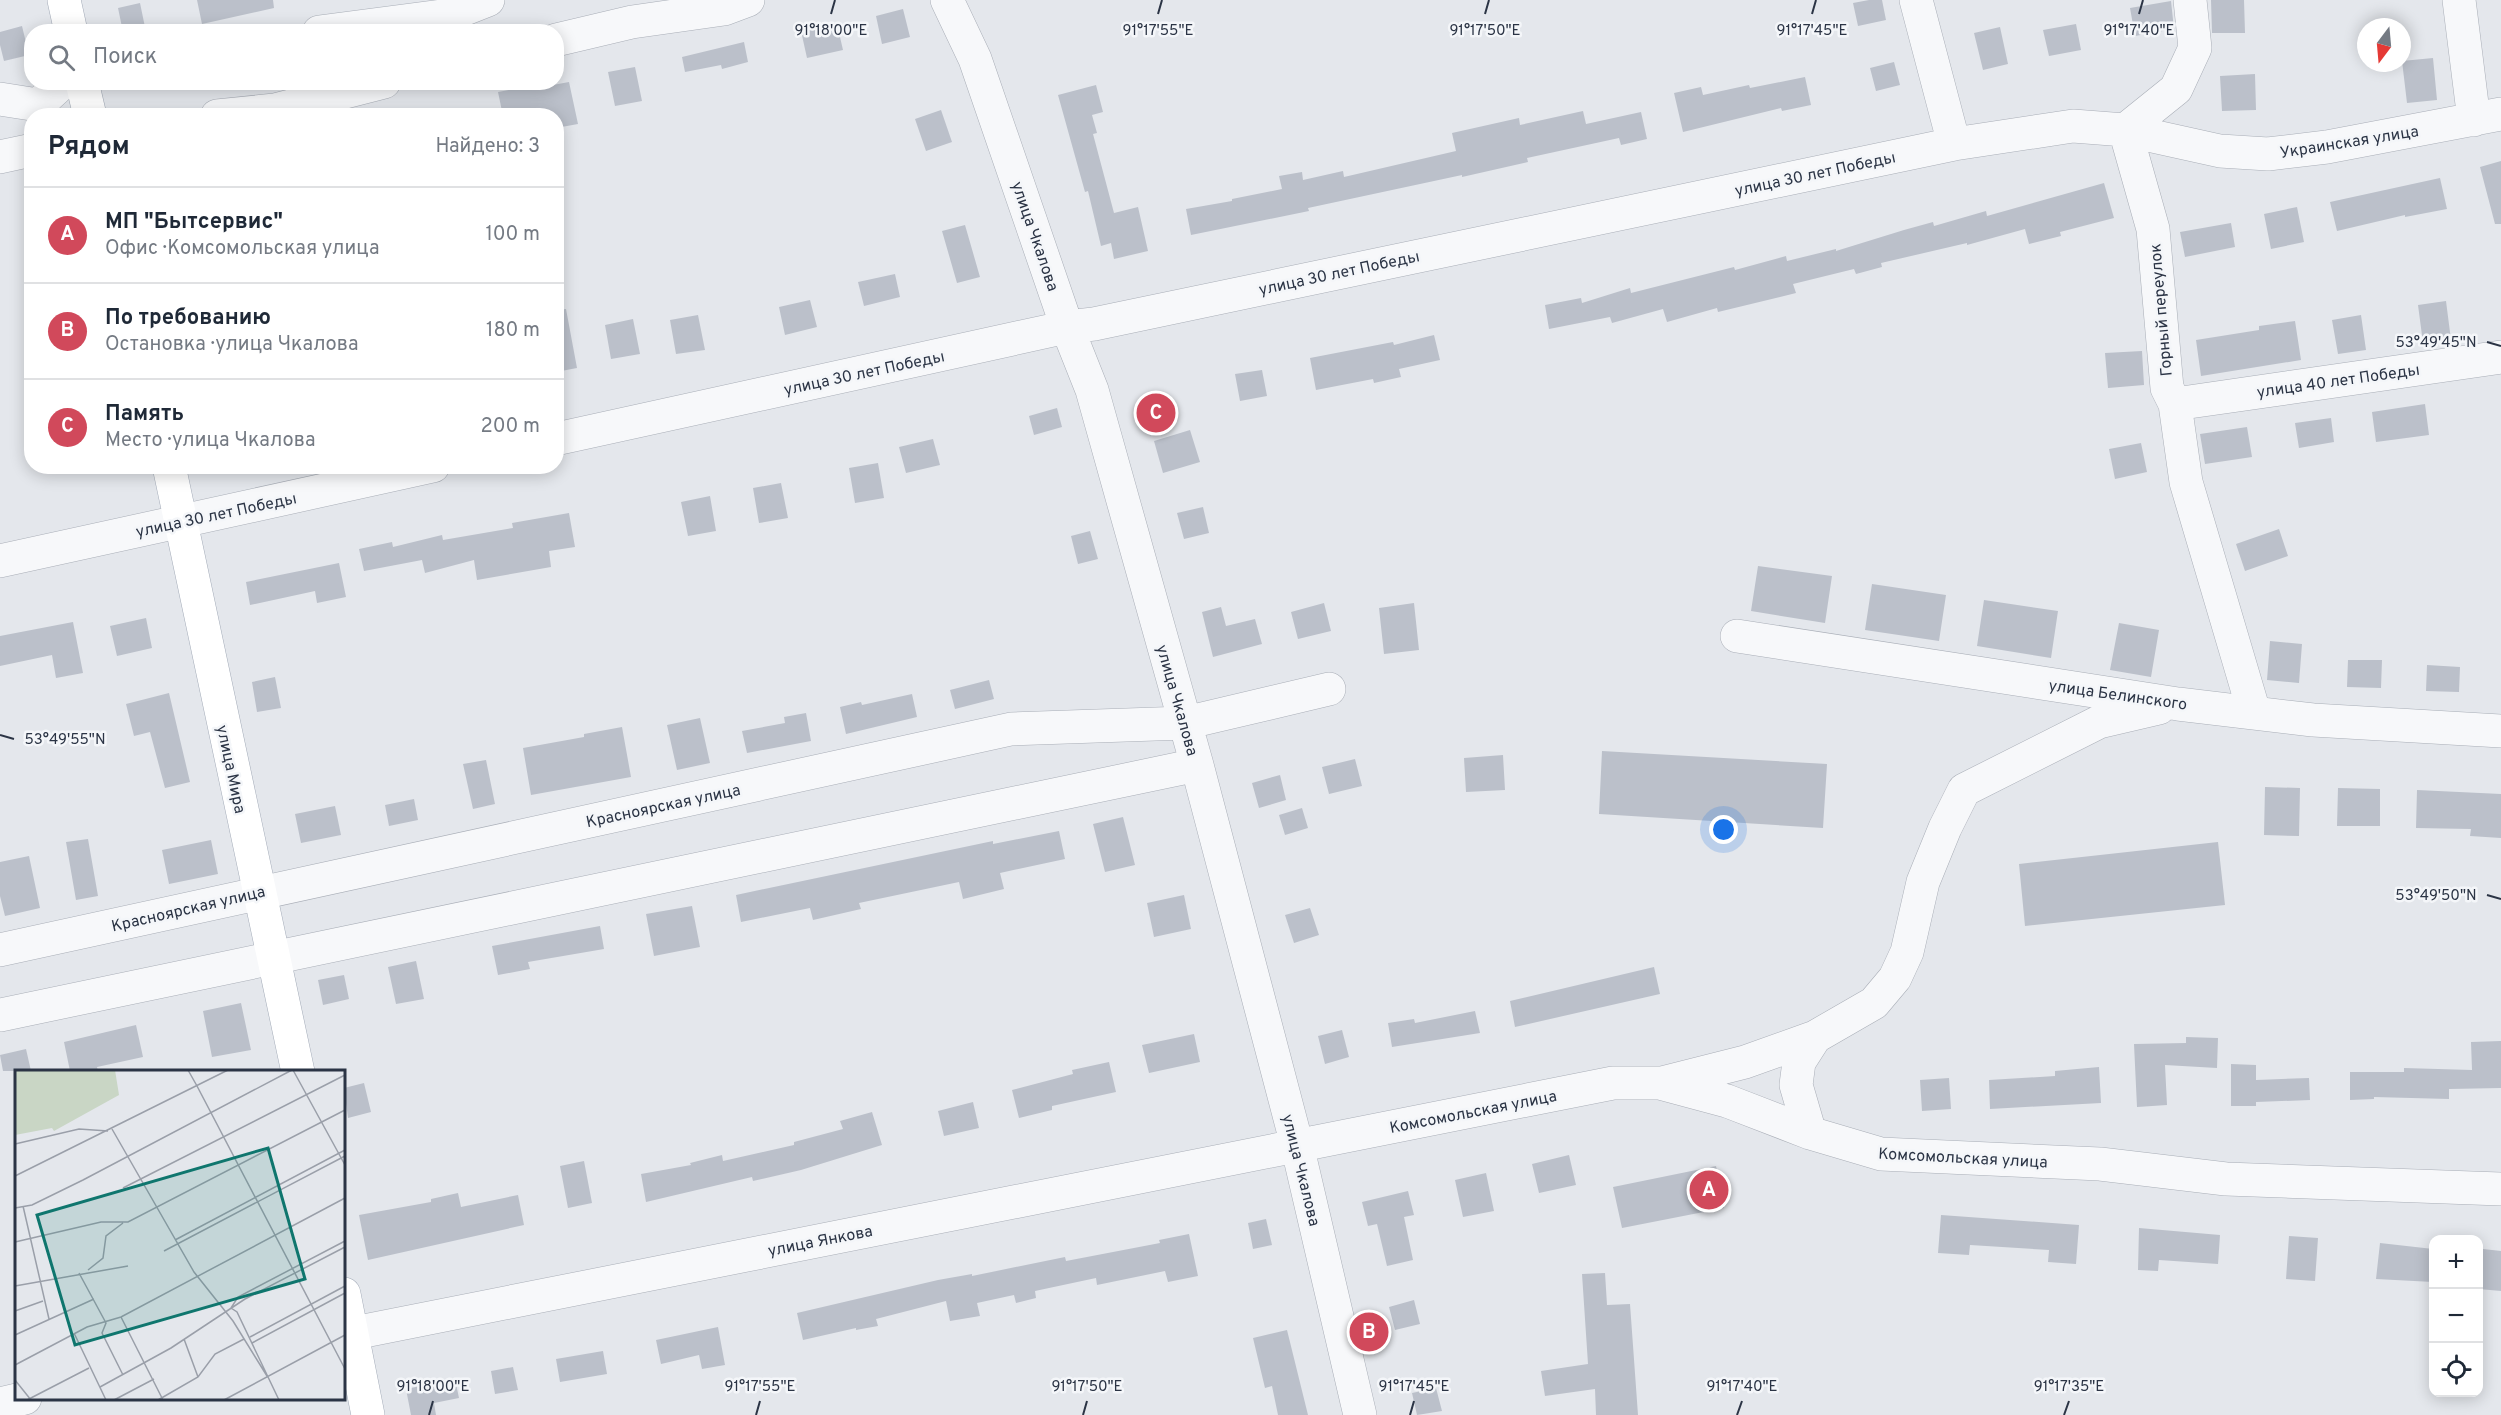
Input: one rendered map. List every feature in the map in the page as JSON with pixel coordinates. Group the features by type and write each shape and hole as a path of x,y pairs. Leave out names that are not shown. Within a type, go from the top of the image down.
{"main road":[{"path":"64,0 68,24"},
{"path":"84,90 88,108"},
{"name":"улица Мира","path":"171,474 298,1070"},
{"path":"345,1304 348,1335 368,1415"}],"street":[{"path":"381,24 450,15 488,0"},
{"path":"564,38 632,22 724,9 748,0"},
{"name":"улица Чкалова","path":"947,0 975,59 1067,327 1092,390 1197,765 1297,1145 1360,1415"},
{"path":"1916,0 1954,144"},
{"path":"2125,130 2176,89 2196,48 2190,0"},
{"path":"2459,0 2487,117"},
{"path":"0,99 38,105 54,90"},
{"path":"283,108 353,90"},
{"name":"Украинская улица","path":"2125,130 2220,151 2268,154 2327,147 2487,117"},
{"name":"улица 30 лет Победы","path":"564,437 1067,327 1105,321 1954,144 2073,126 2125,130"},
{"name":"Горный переулок","path":"2125,130 2153,229 2167,388 2175,404 2186,482 2254,712"},
{"path":"0,157 24,152"},
{"name":"улица 40 лет Победы","path":"2175,404 2501,357"},
{"name":"улица 30 лет Победы","path":"0,561 397,474"},
{"name":"улица Белинского","path":"1737,636 2178,704 2313,720 2501,731"},
{"name":"Красноярская улица","path":"0,950 1011,729 1185,723 1329,689"},
{"path":"1660,1083 1745,1062 1815,1037 1874,1003 1895,978 1907,952 1923,882 1945,828 1964,790 2099,722 2178,704"},
{"path":"0,1015 1197,765"},
{"path":"1810,1133 1796,1085 1799,1062 1815,1037"},
{"name":"Комсомольская улица","path":"1297,1145 1322,1142 1613,1083 1660,1083 1727,1101 1810,1133 1881,1154 2100,1164 2226,1179 2501,1189"},
{"name":"улица Янкова","path":"348,1335 1297,1145"},
{"path":"0,1404 17,1400"}],"building":[{"path":"197,0 273,0 274,8 202,24"},
{"path":"1882,0 1886,20 1858,26 1853,3"},
{"path":"2211,0 2244,0 2245,33 2212,33"},
{"path":"2171,1 2174,29 2135,36 2130,8"},
{"path":"140,3 144,24 121,24 118,8"},
{"path":"903,9 910,37 882,44 876,16"},
{"path":"837,24 843,50 807,58 801,31"},
{"path":"2076,24 2081,50 2049,56 2043,30"},
{"path":"22,26 24,56 4,61 0,32"},
{"path":"2000,27 2008,64 1983,70 1974,33"},
{"path":"744,42 748,62 722,69 721,65 685,72 682,57"},
{"path":"2433,58 2437,100 2407,103 2403,72 2411,72 2411,60"},
{"path":"1894,62 1900,85 1876,91 1870,68"},
{"path":"635,67 642,101 615,106 608,72"},
{"path":"2255,74 2256,110 2222,111 2220,76"},
{"path":"1805,77 1811,105 1782,111 1781,108 1683,132 1674,93 1701,87 1703,95 1749,85 1750,88"},
{"path":"569,82 578,124 564,127 564,108 501,108 498,92 564,90 564,83"},
{"path":"1096,85 1103,112 1092,115 1097,133 1093,134 1114,213 1138,207 1148,251 1114,259 1111,243 1101,246 1088,191 1085,192 1058,95"},
{"path":"941,110 952,142 926,151 915,119"},
{"path":"1583,111 1586,124 1641,112 1647,139 1621,145 1619,138 1527,158 1528,162 1462,177 1462,175 1308,208 1309,211 1191,235 1186,209 1282,189 1279,176 1302,172 1303,180 1343,171 1344,177 1456,151 1452,133 1519,118 1520,125"},
{"path":"2501,161 2501,224 2495,224 2480,167"},
{"path":"2440,178 2447,209 2405,217 2405,215 2337,231 2330,202"},
{"path":"2104,183 2114,218 2060,232 2061,236 2029,244 2025,229 1967,245 1967,243 1881,263 1882,267 1856,274 1854,269 1793,284 1796,293 1718,312 1717,308 1667,322 1663,309 1612,323 1610,317 1549,329 1545,305 1581,298 1582,303 1630,288 1631,293 1786,256 1787,261 1836,249 1836,251 1933,222 1934,226 1986,211 1987,216"},
{"path":"2297,207 2304,242 2271,249 2264,214"},
{"path":"2231,223 2235,247 2185,257 2180,232"},
{"path":"965,225 980,277 957,283 942,231"},
{"path":"895,274 900,297 864,306 858,282"},
{"path":"810,300 817,327 785,335 779,307"},
{"path":"2446,301 2451,340 2423,343 2418,305"},
{"path":"564,309 566,309 577,368 564,370"},
{"path":"698,315 705,350 676,354 670,320"},
{"path":"2361,315 2366,350 2338,354 2332,320"},
{"path":"633,319 640,354 611,359 605,325"},
{"path":"2295,321 2301,360 2201,376 2196,340 2259,330 2259,326"},
{"path":"1434,335 1440,360 1399,369 1401,377 1374,383 1373,379 1316,390 1310,358 1393,342 1394,345"},
{"path":"2142,351 2144,385 2108,388 2105,353"},
{"path":"1262,370 1267,396 1240,401 1235,374"},
{"path":"2425,404 2429,435 2376,442 2372,412"},
{"path":"1057,408 1062,427 1034,435 1029,416"},
{"path":"2331,418 2334,442 2299,448 2295,423"},
{"path":"2247,427 2252,457 2205,464 2200,434"},
{"path":"1190,430 1200,462 1163,473 1154,441"},
{"path":"933,439 940,465 906,473 899,447"},
{"path":"2141,443 2147,472 2115,479 2109,449"},
{"path":"878,463 884,498 855,503 849,468"},
{"path":"781,483 788,518 759,523 753,488"},
{"path":"710,496 716,531 688,536 681,502"},
{"path":"1203,507 1209,533 1184,539 1177,513"},
{"path":"569,513 575,547 549,551 551,567 477,580 474,560 425,573 422,560 364,571 359,549 392,542 393,547 442,535 443,540 513,528 512,523"},
{"path":"2279,529 2288,556 2245,571 2236,544"},
{"path":"1090,531 1098,559 1078,564 1071,536"},
{"path":"339,563 346,597 317,603 315,591 250,605 246,582"},
{"path":"1758,566 1832,576 1825,623 1751,611"},
{"path":"1872,584 1946,595 1939,641 1865,630"},
{"path":"1984,600 2058,611 2051,658 1977,646"},
{"path":"1324,603 1331,631 1298,639 1291,612"},
{"path":"1414,603 1419,650 1384,654 1379,608"},
{"path":"1221,607 1226,626 1255,619 1262,644 1213,657 1202,612"},
{"path":"146,618 152,648 117,656 110,626"},
{"path":"73,622 83,673 56,678 52,655 0,666 0,636"},
{"path":"2119,623 2159,630 2151,677 2110,670"},
{"path":"2270,641 2302,644 2299,683 2267,680"},
{"path":"2348,660 2382,660 2381,688 2347,687"},
{"path":"2427,665 2460,667 2459,692 2426,691"},
{"path":"275,677 281,708 257,712 252,682"},
{"path":"989,680 994,699 955,709 950,690"},
{"path":"169,693 190,782 165,788 150,732 134,736 126,704"},
{"path":"912,694 917,717 846,734 840,707 861,702 862,705"},
{"path":"806,713 811,741 747,753 742,731 785,723 784,717"},
{"path":"700,718 710,763 677,770 667,725"},
{"path":"622,727 631,777 531,795 523,748 584,737 584,734"},
{"path":"1602,751 1827,764 1823,828 1599,814"},
{"path":"1503,755 1505,790 1466,792 1464,758"},
{"path":"1355,759 1362,786 1329,794 1322,767"},
{"path":"486,760 495,804 473,809 463,764"},
{"path":"1280,775 1286,800 1259,808 1252,783"},
{"path":"2265,787 2300,788 2299,836 2264,835"},
{"path":"2338,788 2380,789 2380,826 2337,826"},
{"path":"2417,790 2501,794 2501,838 2470,836 2471,829 2416,828"},
{"path":"414,799 418,820 389,826 385,805"},
{"path":"335,806 341,835 301,843 295,814"},
{"path":"1302,808 1308,828 1285,835 1279,815"},
{"path":"1123,817 1135,865 1105,872 1093,824"},
{"path":"1059,831 1065,859 1000,873 1004,889 963,899 959,882 859,903 861,909 813,920 810,908 741,922 736,895 993,841 993,844"},
{"path":"88,839 98,896 76,900 66,842"},
{"path":"211,840 218,874 169,884 162,850"},
{"path":"2218,842 2225,905 2025,926 2019,864"},
{"path":"29,856 40,908 5,916 0,896 0,862"},
{"path":"1184,895 1191,929 1154,937 1147,903"},
{"path":"692,906 700,947 654,956 646,914"},
{"path":"1310,908 1319,935 1294,943 1285,915"},
{"path":"600,926 604,949 528,962 530,969 498,975 492,946"},
{"path":"416,961 424,999 396,1004 388,967"},
{"path":"1654,967 1660,994 1515,1027 1510,1001"},
{"path":"344,975 349,999 323,1005 318,980"},
{"path":"241,1003 251,1050 212,1057 203,1011"},
{"path":"1475,1011 1480,1033 1392,1047 1388,1023 1414,1019 1415,1023"},
{"path":"136,1025 143,1057 97,1067 98,1070 70,1070 64,1042"},
{"path":"1342,1030 1349,1057 1325,1064 1318,1036"},
{"path":"1194,1034 1200,1062 1149,1073 1142,1045"},
{"path":"2186,1037 2218,1038 2217,1068 2165,1065 2167,1105 2137,1107 2134,1044 2186,1043"},
{"path":"2501,1041 2501,1088 2449,1089 2449,1099 2374,1097 2374,1099 2350,1100 2350,1072 2404,1072 2404,1068 2472,1070 2471,1042"},
{"path":"26,1049 31,1070 3,1071 0,1055"},
{"path":"1109,1062 1116,1092 1052,1106 1052,1110 1019,1118 1012,1090 1073,1074 1072,1070"},
{"path":"2231,1064 2256,1065 2256,1080 2309,1078 2310,1100 2256,1102 2256,1106 2231,1106"},
{"path":"2099,1067 2101,1103 1990,1109 1989,1080 2055,1076 2055,1071"},
{"path":"1949,1078 1951,1109 1922,1111 1920,1080"},
{"path":"364,1083 371,1112 348,1118 345,1088"},
{"path":"973,1102 979,1128 944,1136 938,1111"},
{"path":"872,1112 882,1145 801,1170 753,1181 752,1177 646,1202 641,1174 691,1165 690,1163 722,1155 723,1161 794,1145 794,1142 843,1129 840,1121"},
{"path":"1569,1155 1576,1185 1539,1193 1532,1164"},
{"path":"584,1161 592,1203 568,1208 560,1166"},
{"path":"1716,1166 1724,1208 1622,1228 1613,1187"},
{"path":"1486,1173 1494,1211 1463,1217 1455,1180"},
{"path":"1408,1191 1414,1215 1404,1217 1413,1260 1387,1266 1377,1224 1368,1226 1362,1202"},
{"path":"458,1193 461,1207 518,1195 524,1225 368,1260 359,1215 431,1202 431,1199"},
{"path":"1941,1215 2079,1225 2076,1264 2048,1262 2049,1250 1970,1245 1969,1255 1938,1253"},
{"path":"1266,1219 1272,1245 1253,1249 1248,1223"},
{"path":"2139,1228 2220,1235 2218,1264 2159,1260 2158,1271 2138,1270"},
{"path":"1189,1234 1198,1276 1168,1282 1165,1271 1097,1285 1096,1278 1035,1291 1036,1298 1016,1303 1014,1295 977,1303 980,1316 950,1321 946,1301 876,1319 878,1326 856,1330 856,1328 803,1340 797,1313 938,1280 972,1274 972,1276 1065,1257 1066,1261 1160,1243 1159,1240"},
{"path":"2289,1236 2318,1238 2315,1281 2286,1279"},
{"path":"2380,1243 2429,1249 2429,1282 2376,1279"},
{"path":"2483,1249 2501,1251 2501,1291 2483,1289"},
{"path":"1605,1273 1607,1305 1630,1304 1638,1415 1596,1415 1595,1389 1545,1396 1541,1371 1588,1364 1582,1274"},
{"path":"1414,1300 1420,1324 1395,1330 1389,1307"},
{"path":"718,1327 725,1365 702,1369 699,1355 661,1364 656,1340"},
{"path":"1287,1330 1308,1415 1278,1415 1272,1386 1265,1388 1253,1338"},
{"path":"603,1351 607,1374 560,1382 556,1359"},
{"path":"513,1367 518,1390 495,1394 491,1371"},
{"path":"455,1379 459,1398 434,1403 436,1415 411,1415 406,1389"},
{"path":"1436,1388 1442,1411 1417,1415 1412,1393"}],"place":[{"name":"Память","path":"1156,413"},
{"name":"МП \"Бытсервис\"","path":"1709,1190"},
{"name":"По требованию","path":"1369,1332"}]}
